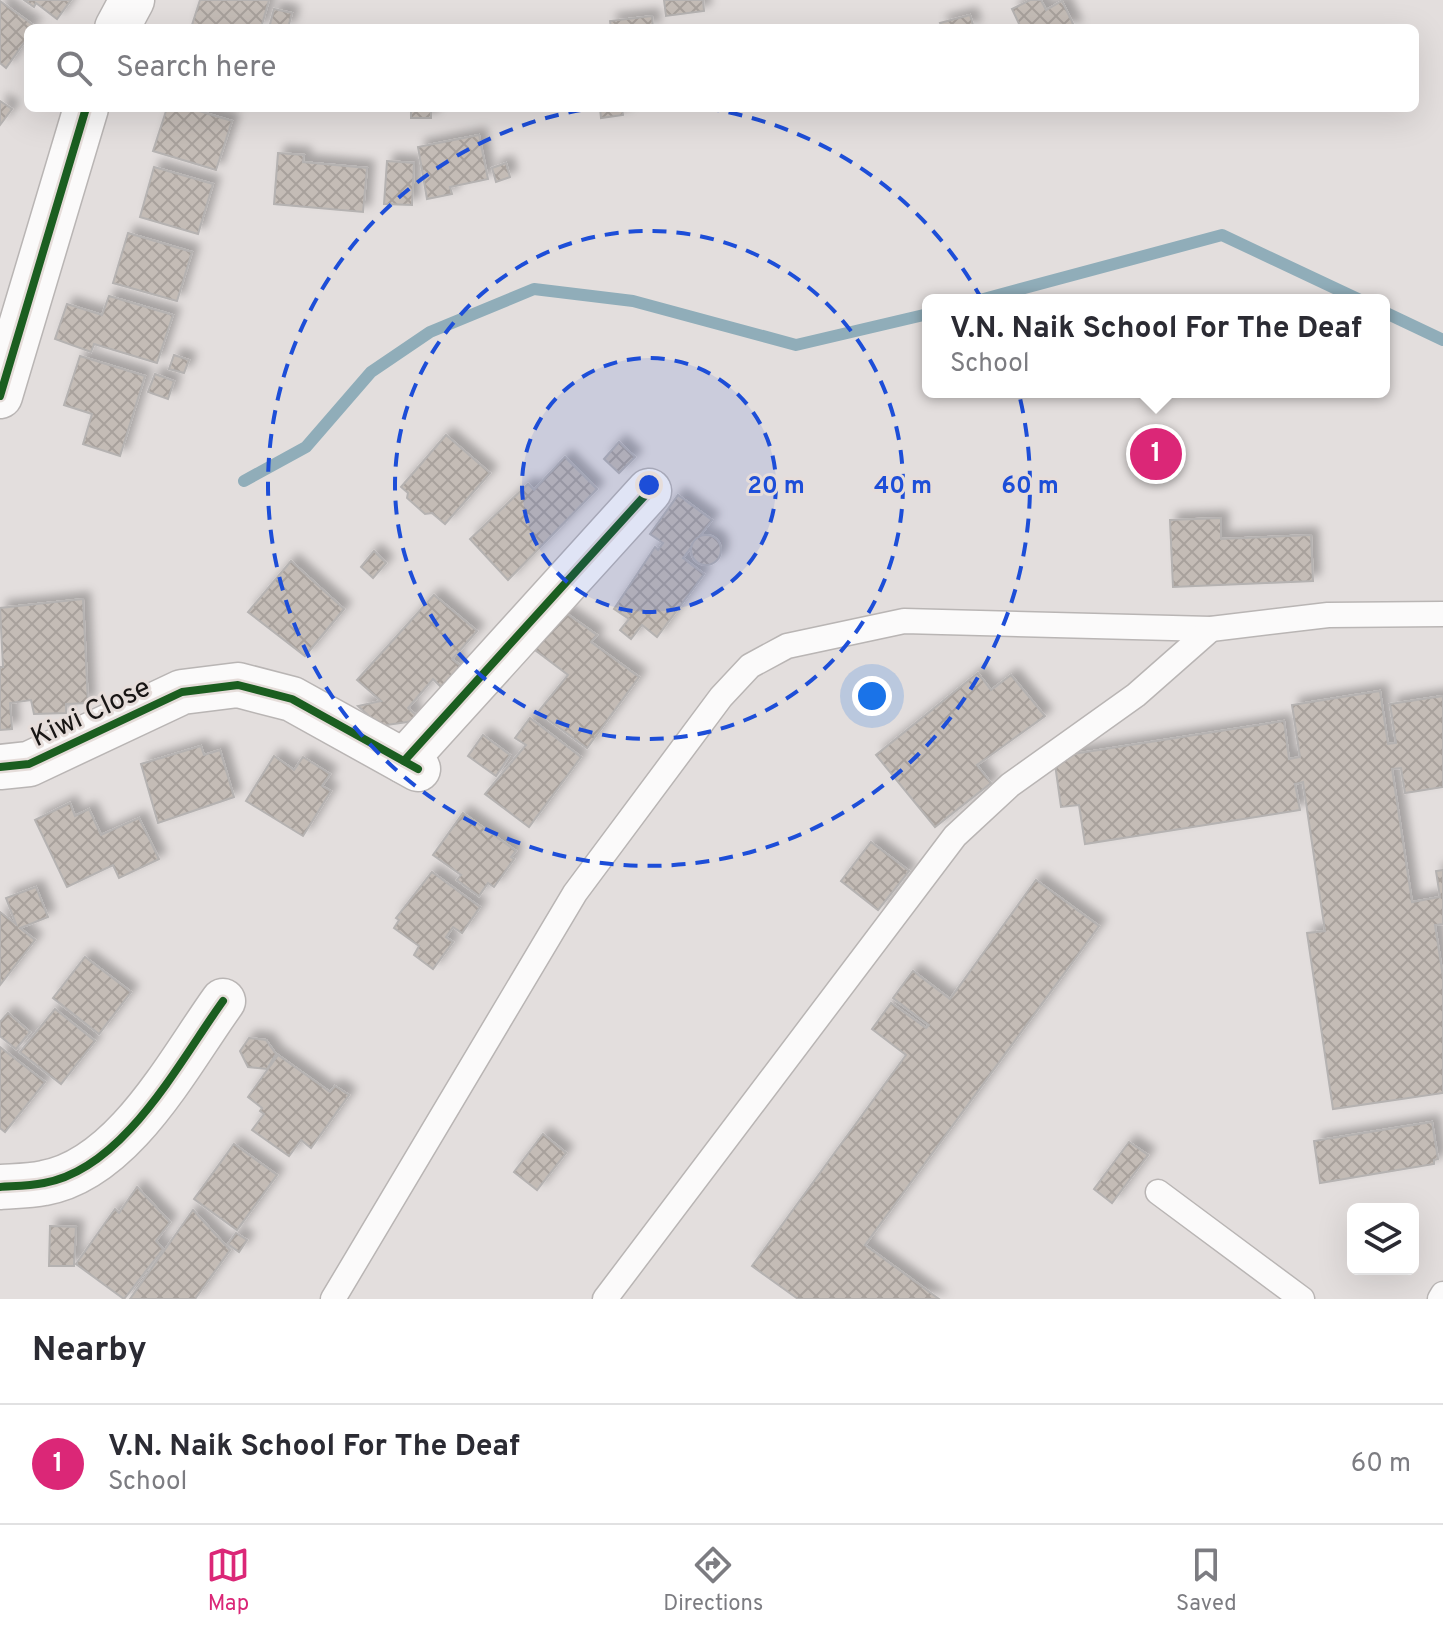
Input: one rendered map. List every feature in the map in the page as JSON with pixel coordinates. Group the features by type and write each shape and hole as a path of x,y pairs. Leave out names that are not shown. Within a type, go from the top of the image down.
{"street":[{"path":"119,24 132,0"},
{"path":"0,396 85,112"},
{"name":"Kiwi Close","path":"0,767 29,764 182,692 238,685 292,699 411,765 649,491"},
{"path":"0,1187 46,1183 85,1166 130,1132 223,1001"}],"lane":[{"path":"333,1299 575,893 669,764 750,666 787,646 904,621 1211,629 1328,615 1443,614"},
{"path":"605,1299 955,836 1010,785 1136,695 1211,629"},
{"path":"1158,1192 1302,1299"},
{"path":"1440,1299 1443,1294"}],"building":[{"path":"24,0 71,0 57,19 36,3 34,7"},
{"path":"200,0 269,0 262,24 192,24"},
{"path":"664,0 703,0 704,11 666,16"},
{"path":"1030,0 1041,0 1046,10 1062,1 1073,24 1019,24 1012,9"},
{"path":"0,1 32,24 24,24 24,43 6,68 0,63"},
{"path":"274,9 292,13 289,24 270,24"},
{"path":"970,15 973,24 940,24"},
{"path":"652,16 653,24 610,24 610,21"},
{"path":"0,101 12,109 0,125"},
{"path":"166,112 202,112 232,121 216,170 153,151"},
{"path":"411,112 431,112 431,118 411,118"},
{"path":"600,112 623,112 623,115 601,118"},
{"path":"479,135 488,179 450,187 452,194 427,199 418,147"},
{"path":"278,153 304,155 303,162 367,168 363,212 274,204"},
{"path":"387,161 414,163 412,205 384,204"},
{"path":"506,163 510,177 496,182 492,168"},
{"path":"154,167 213,184 198,234 140,217"},
{"path":"128,233 192,252 177,301 113,283"},
{"path":"109,296 173,315 157,363 94,344 91,352 55,339 67,304 102,315"},
{"path":"174,355 189,360 184,373 169,369"},
{"path":"80,356 145,376 120,456 83,444 92,414 64,405"},
{"path":"155,374 174,381 168,399 148,392"},
{"path":"446,435 490,473 445,524 432,513 425,514 407,498 408,493 401,487"},
{"path":"619,442 635,457 619,473 604,459"},
{"path":"565,457 597,489 508,580 470,539 528,484 534,490"},
{"path":"678,495 712,520 683,558 704,574 657,637 642,625 631,639 620,630 629,619 614,609 655,547 658,550 663,543 650,534"},
{"path":"1221,518 1221,539 1311,535 1313,581 1173,587 1170,520"},
{"path":"706,535 717,539 721,550 717,561 706,565 695,561 691,550 695,539"},
{"path":"374,551 386,563 373,578 361,567"},
{"path":"291,561 344,609 305,656 248,612"},
{"path":"434,595 477,631 452,659 461,666 441,687 433,679 408,708 417,716 414,721 380,726 358,706 381,701 357,680"},
{"path":"83,599 88,703 66,704 66,713 34,714 31,700 10,703 12,729 0,730 0,667 3,667 0,608"},
{"path":"563,611 597,635 591,642 639,677 587,748 538,712 568,675 535,650"},
{"path":"978,673 991,690 1011,675 1045,716 977,765 991,783 935,827 876,755"},
{"path":"1380,691 1388,744 1396,743 1390,704 1443,696 1443,787 1405,793 1401,768 1392,769 1412,902 1440,897 1436,871 1443,870 1443,924 1435,925 1443,977 1443,1093 1333,1109 1307,933 1325,931 1303,782 1295,784 1300,810 1085,844 1079,805 1061,807 1054,757 1284,721 1289,759 1300,757 1292,705"},
{"path":"530,718 581,757 529,827 485,794 526,745 515,738"},
{"path":"483,735 510,755 496,776 468,756"},
{"path":"201,746 204,755 220,750 234,797 158,823 141,764"},
{"path":"274,756 294,770 303,757 330,774 322,786 331,791 303,836 246,801"},
{"path":"70,803 75,816 89,809 101,835 139,818 159,859 119,878 113,865 67,887 35,820"},
{"path":"463,813 516,851 511,857 514,859 494,887 488,883 479,896 457,880 461,875 433,855"},
{"path":"871,842 909,871 878,910 841,881"},
{"path":"432,872 480,907 462,933 453,927 446,937 453,942 433,969 414,955 419,946 394,928 399,920 396,918"},
{"path":"1036,880 1099,926 865,1245 939,1299 798,1299 752,1266 906,1055 872,1029 891,1003 926,1028 929,1025 893,998 913,971 950,999"},
{"path":"36,887 48,917 20,928 35,940 0,985 0,912 16,924 6,898"},
{"path":"85,957 131,992 99,1034 53,998"},
{"path":"55,1009 95,1041 61,1084 20,1052"},
{"path":"8,1013 30,1032 16,1049 0,1036 0,1022"},
{"path":"249,1038 266,1040 276,1054 267,1069 248,1067 240,1051"},
{"path":"0,1047 45,1082 5,1132 0,1128"},
{"path":"278,1055 330,1092 335,1086 349,1095 311,1148 301,1140 289,1156 252,1130 264,1114 260,1111 262,1108 248,1097"},
{"path":"1432,1122 1438,1159 1434,1160 1434,1164 1320,1183 1314,1141"},
{"path":"543,1134 566,1153 537,1190 514,1172"},
{"path":"1129,1142 1148,1155 1112,1203 1094,1189"},
{"path":"234,1144 277,1175 237,1230 194,1199"},
{"path":"137,1187 170,1222 156,1241 163,1249 124,1299 76,1264 115,1209 119,1213"},
{"path":"193,1210 230,1250 195,1299 130,1299"},
{"path":"50,1226 76,1227 74,1266 49,1266"},
{"path":"236,1233 247,1240 239,1252 228,1244"}],"waterway":[{"path":"1002,294 1222,235 1347,294"},
{"path":"244,481 306,447 371,372 430,332 534,289 633,301 796,345 922,315"},
{"path":"1390,315 1443,340"}],"cycle path":[{"path":"0,396 85,112"},
{"path":"404,761 649,491"},
{"path":"0,767 29,764 182,692 238,685 292,699 418,769"},
{"path":"0,1187 44,1183 73,1174 100,1157 147,1110 223,1001"}],"place":[{"name":"V.N. Naik School For The Deaf","path":"1156,454"}]}
